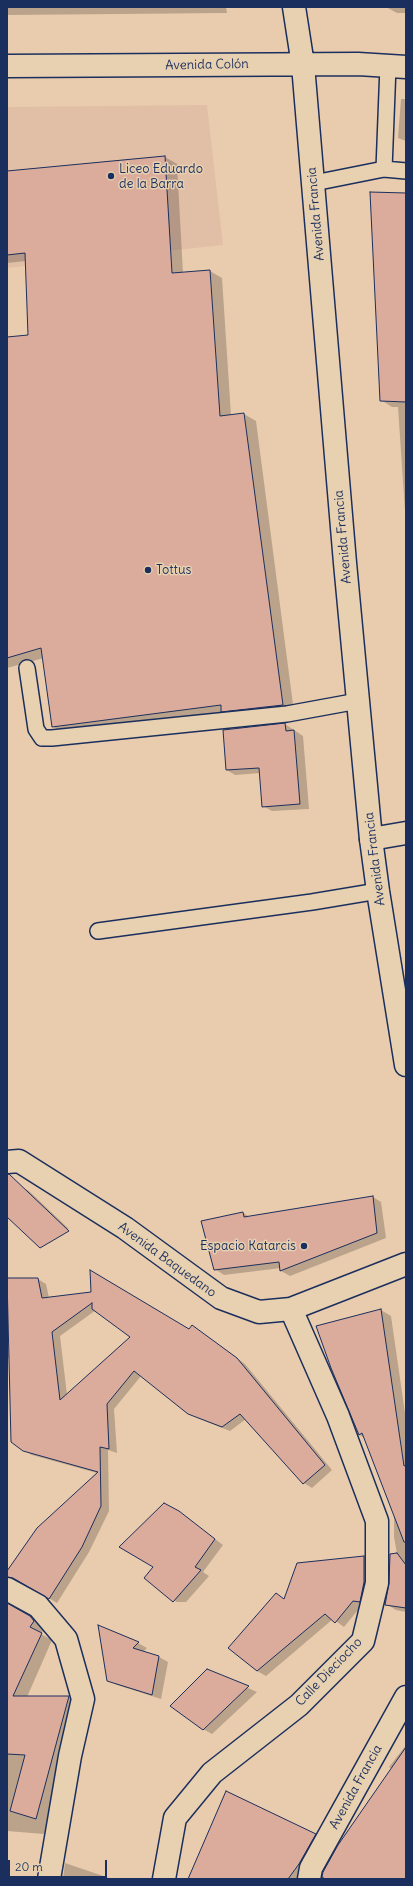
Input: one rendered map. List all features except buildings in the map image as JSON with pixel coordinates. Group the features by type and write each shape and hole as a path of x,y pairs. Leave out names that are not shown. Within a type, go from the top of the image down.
{"main road":[{"name":"Avenida Francia","path":"294,7 303,65 314,183 344,556 371,839 406,1065"},
{"name":"Avenida Colón","path":"7,66 358,64 397,67"},
{"path":"371,839 406,833"},
{"name":"Avenida Baquedano","path":"7,1162 19,1161 125,1228 221,1298 259,1312 291,1309 406,1264"},
{"name":"Calle Dieciocho","path":"164,1879 175,1818 212,1773 299,1705 363,1640 377,1583 377,1521 338,1416 291,1309"},
{"path":"7,1589 38,1606 66,1639 83,1699 70,1756 49,1879"},
{"name":"Avenida Francia","path":"309,1879 311,1868 406,1697"}],"lane":[{"path":"384,169 397,67"},
{"path":"314,183 384,169 406,171"},
{"path":"27,668 36,730 42,738 287,714 358,701"},
{"path":"98,931 312,902 378,890"}],"shaded area":[{"name":"Liceo Eduardo de la Barra","path":"207,105 223,245 7,268 7,107"}],"place":[{"name":"Liceo Eduardo de la Barra","path":"111,176"},
{"name":"Tottus","path":"148,570"},
{"name":"Espacio Katarcis","path":"304,1246"}]}
